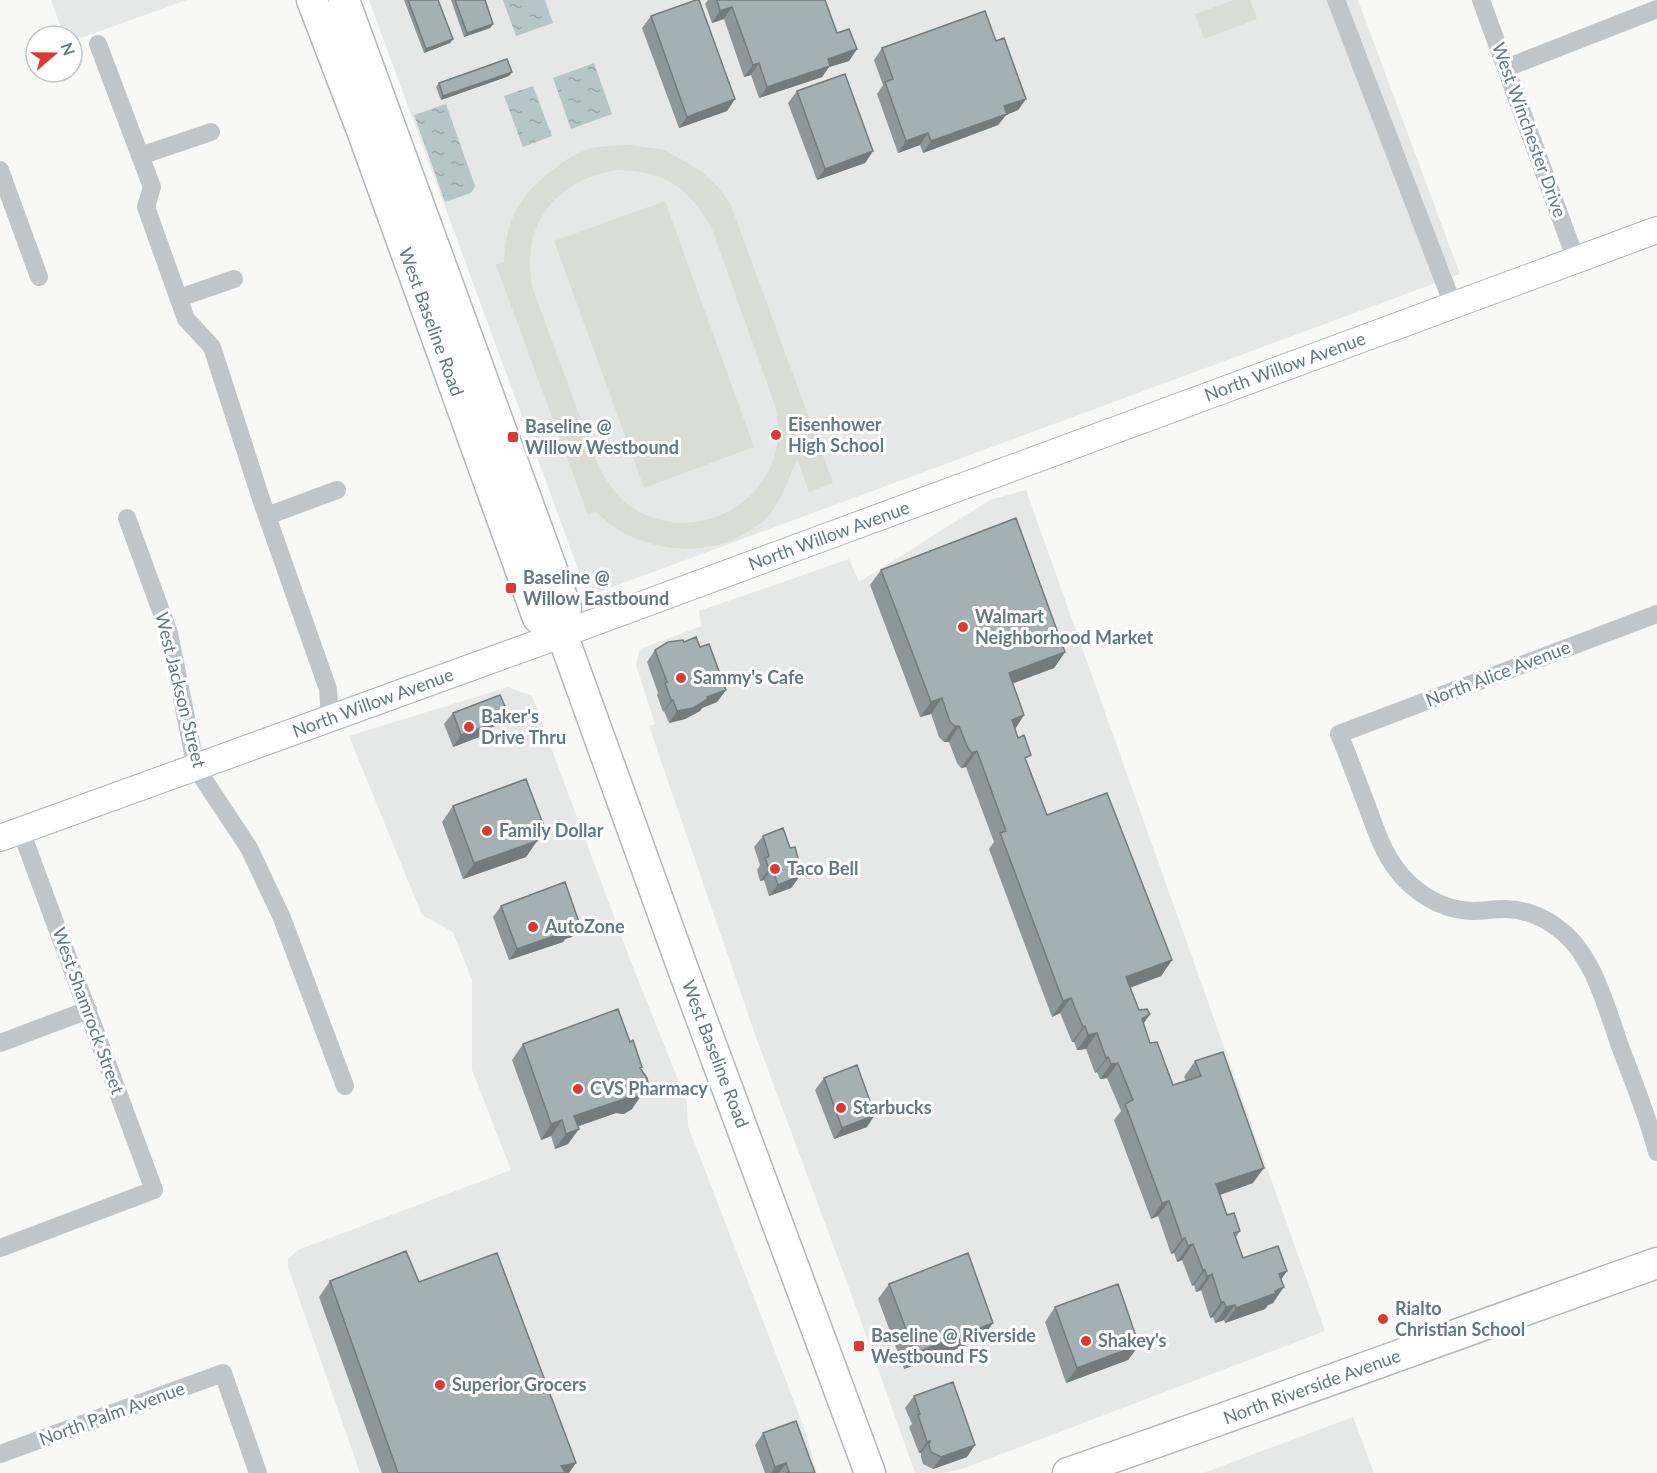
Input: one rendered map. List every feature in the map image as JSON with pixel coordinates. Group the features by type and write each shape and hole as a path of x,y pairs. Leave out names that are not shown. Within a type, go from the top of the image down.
{"main road":[{"name":"West Baseline Road","path":"312,0 367,144 538,618 562,634"},
{"name":"West Baseline Road","path":"344,0 566,608 562,634 683,969 870,1473"},
{"name":"North Riverside Avenue","path":"1068,1473 1208,1425 1657,1263"}],"street":[{"path":"1336,0 1453,305"},
{"name":"West Winchester Drive","path":"1481,0 1576,260"},
{"path":"1506,68 1657,9"},
{"path":"98,44 152,187 146,207 186,319 212,347 267,516 328,688 330,719"},
{"path":"140,156 211,132"},
{"path":"0,170 39,277"},
{"name":"North Willow Avenue","path":"10,835 1657,230"},
{"path":"179,298 234,279"},
{"path":"267,516 337,490"},
{"name":"West Jackson Street","path":"127,518 169,633 196,768 249,848 282,918 345,1086"},
{"name":"North Alice Avenue","path":"1657,614 1339,734 1384,850 1407,882 1427,897 1459,909 1473,911 1506,909 1527,912 1549,921 1573,942 1596,980 1657,1152"},
{"name":"West Shamrock Street","path":"0,1248 154,1190 88,1010 10,835"},
{"path":"0,1043 88,1010"},
{"name":"North Palm Avenue","path":"0,1454 223,1373 258,1473"}],"shaded area":[{"path":"51,0 187,0 84,37 84,24 60,24"},
{"name":"Eisenhower High School","path":"369,0 1358,0 1460,274 588,596"},
{"path":"1234,0 1250,0 1257,19 1204,39 1195,14"},
{"path":"631,145 665,150 701,171 718,187 730,203 833,483 809,492 797,459 780,499 765,520 735,539 719,545 703,548 670,548 637,539 618,530 596,512 588,515 496,265 504,262 507,234 516,211 522,200 539,181 563,162 591,148","holes":["617,170 634,171 662,178 674,184 694,202 703,214 712,229 775,406 778,437 771,465 757,489 736,507 711,519 683,523 655,518 627,504 615,492 599,468 532,287 530,259 532,241 546,210 569,188 584,180"]},
{"path":"665,201 754,447 644,488 554,241"},
{"path":"1026,490 1325,1331 962,1469 943,1473 915,1473 757,1040 649,726 655,724 636,665 640,649 701,626 699,611 849,559 859,582 990,500"},
{"path":"508,687 532,696 629,957 687,1102 688,1126 805,1430 817,1473 360,1473 288,1267 288,1259 298,1250 511,1170 472,1070 472,980 453,932 422,915 349,736"},
{"path":"1353,1417 1374,1473 1203,1473"}],"water":[{"path":"503,0 545,0 553,23 516,36"},
{"path":"594,63 612,114 571,129 553,78"},
{"path":"533,86 552,136 523,147 504,96"},
{"path":"446,104 475,186 471,193 445,202 414,115"}],"building":[{"path":"408,0 438,0 453,39 426,49"},
{"path":"455,0 485,0 493,24 467,33"},
{"path":"699,0 735,99 687,117 651,16"},
{"path":"717,0 825,0 837,33 849,29 857,49 828,59 830,66 767,87 759,63 753,65 732,7 720,11"},
{"path":"985,11 996,41 1004,38 1026,99 1004,106 1007,114 931,141 928,133 906,141 885,82 893,79 882,48"},
{"path":"507,59 512,72 443,96 439,83"},
{"path":"845,74 873,151 825,169 797,91"},
{"path":"1016,518 1065,652 1009,673 1024,715 1012,720 1018,738 1024,735 1031,755 1025,758 1047,815 1107,793 1172,960 1126,977 1139,1010 1147,1009 1150,1014 1142,1019 1150,1043 1157,1042 1173,1085 1201,1076 1195,1061 1223,1052 1264,1168 1216,1184 1227,1215 1234,1213 1240,1231 1234,1233 1243,1258 1278,1246 1287,1271 1279,1274 1284,1287 1275,1291 1276,1293 1236,1308 1235,1305 1226,1307 1224,1302 1221,1302 1212,1274 1207,1277 1193,1244 1188,1246 1185,1238 1182,1239 1169,1201 1162,1203 1125,1104 1133,1100 1118,1063 1111,1064 1108,1057 1106,1058 1097,1033 1088,1035 1071,998 1063,1001 1000,833 1006,831 977,751 972,753 959,726 950,722 942,698 931,702 881,570"},
{"name":"Sammy's Cafe","path":"696,637 700,647 709,644 726,690 707,697 708,699 693,708 677,711 671,700 655,650 668,642 683,640 684,642"},
{"path":"500,695 508,713 493,718 495,723 461,735 453,713"},
{"name":"Family Dollar","path":"526,779 543,824 537,841 474,863 453,806"},
{"path":"783,828 790,848 795,847 798,858 794,860 800,876 778,885 772,868 769,869 765,858 769,856 763,836"},
{"name":"AutoZone","path":"565,882 580,925 517,949 501,906"},
{"name":"CVS Pharmacy","path":"618,1009 630,1042 633,1040 642,1067 640,1068 647,1078 646,1088 635,1098 627,1098 574,1116 579,1129 566,1134 562,1120 551,1124 523,1044"},
{"path":"857,1065 875,1115 842,1128 824,1078"},
{"name":"Superior Grocers","path":"406,1251 419,1282 497,1253 576,1463 561,1466 566,1473 398,1473 330,1281"},
{"path":"968,1253 993,1323 915,1353 889,1284"},
{"name":"Shakey's","path":"1118,1284 1139,1345 1077,1368 1055,1307"},
{"path":"953,1382 975,1445 941,1457 931,1452 930,1441 927,1442 914,1396"},
{"path":"796,1421 815,1473 786,1473 789,1472 786,1463 775,1467 763,1433"}],"place":[{"name":"Eisenhower High School","path":"776,435"},
{"name":"Baseline @ Willow Westbound","path":"513,437"},
{"name":"Baseline @ Willow Eastbound","path":"511,588"},
{"name":"Walmart Neighborhood Market","path":"963,627"},
{"name":"Sammy's Cafe","path":"681,678"},
{"name":"Baker's Drive Thru","path":"469,727"},
{"name":"Family Dollar","path":"487,831"},
{"name":"Taco Bell","path":"775,869"},
{"name":"AutoZone","path":"533,927"},
{"name":"CVS Pharmacy","path":"578,1089"},
{"name":"Starbucks","path":"841,1108"},
{"name":"Rialto Christian School","path":"1383,1319"},
{"name":"Shakey's","path":"1086,1341"},
{"name":"Baseline @ Riverside Westbound FS","path":"859,1346"},
{"name":"Superior Grocers","path":"440,1385"}]}
